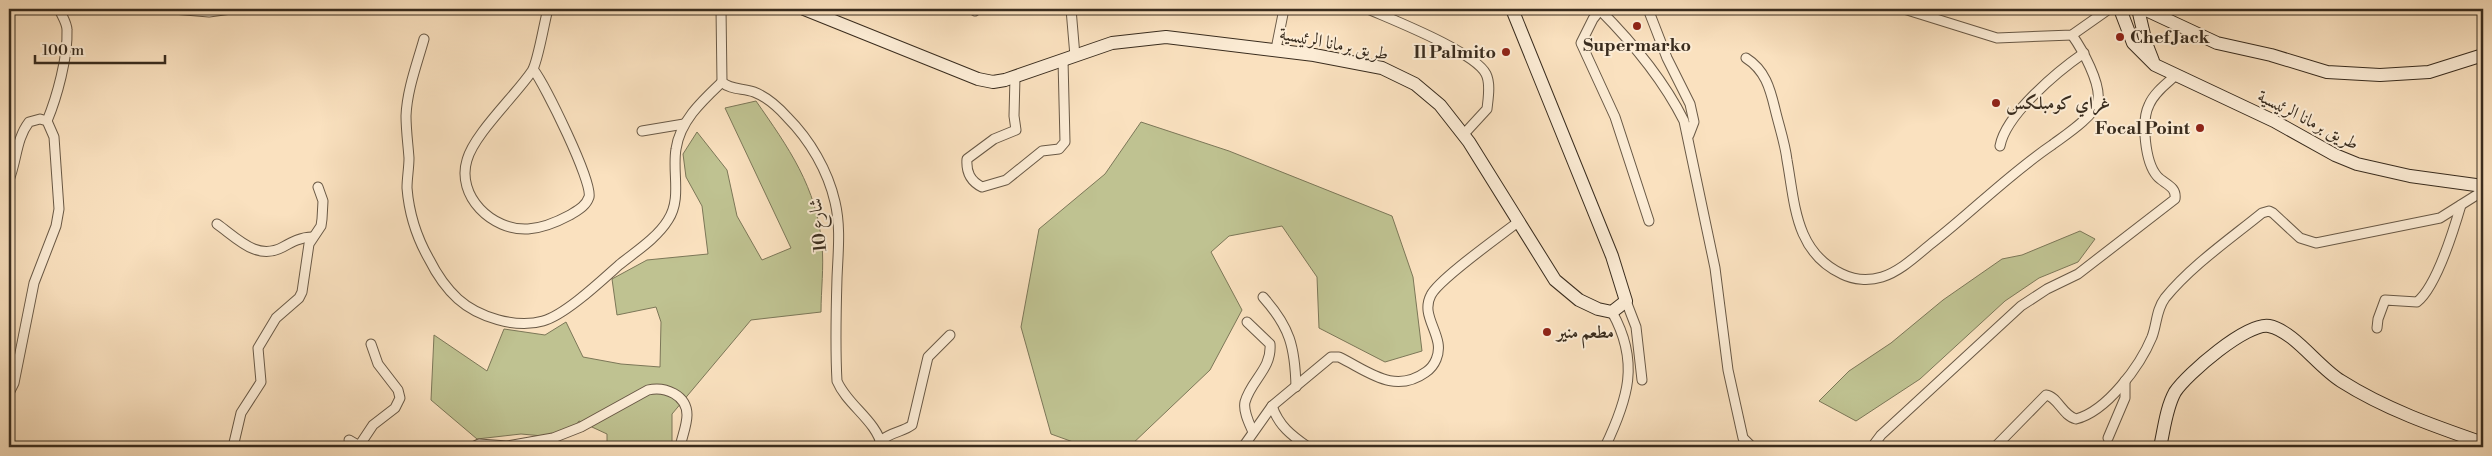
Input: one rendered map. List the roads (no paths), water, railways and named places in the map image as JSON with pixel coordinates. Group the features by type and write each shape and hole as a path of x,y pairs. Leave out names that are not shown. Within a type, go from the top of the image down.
{"street":[{"path":"47,121 57,96 66,40 66,24 59,9"},
{"path":"173,9 209,12 231,9"},
{"path":"533,69 559,116 590,191 588,200 580,209 546,226 526,229 492,220 474,203 466,177 467,160 478,140 533,69 548,9"},
{"path":"424,39 412,78 406,115 409,159 407,188 412,215 421,244 436,274 458,299 474,310 498,320 526,323 543,321 556,314 598,283 662,228 669,219 675,205 676,148 684,124 694,110 722,82 721,9"},
{"name":"طريق برمانا الرئيسية","path":"804,9 978,79 993,82 1015,77 1112,42 1166,37 1276,49 1382,68 1415,84 1440,104 1464,134 1556,280 1578,300 1598,309 1612,312"},
{"path":"1015,77 1014,116 1016,130 994,139 967,158 966,168 973,182 982,187 1010,178 1042,152 1059,148 1065,142 1071,9"},
{"path":"1276,49 1284,9"},
{"path":"1368,9 1424,33 1478,64 1487,75 1488,109 1464,134"},
{"path":"1512,9 1612,256 1636,327 1642,380"},
{"path":"1649,221 1614,117 1581,43 1587,29 1600,9 1665,89 1676,105 1689,135 1715,268 1728,370 1743,438 1752,447"},
{"path":"1648,9 1667,58 1690,104 1694,122 1689,135"},
{"path":"1904,9 1997,38 2072,35 2109,9"},
{"path":"2122,9 2136,9 2146,44 2155,65"},
{"name":"طريق برمانا الرئيسية","path":"2122,9 2133,44 2155,65 2248,108 2335,156 2357,164 2410,176 2483,186"},
{"path":"2144,9 2217,42 2337,74 2380,75 2429,72 2483,55"},
{"path":"2162,9 2178,25"},
{"path":"1746,58 1754,63 1764,76 1770,89 1787,158 1795,215 1810,249 1833,268 1853,278 1866,279 1882,277 1912,260 2008,178 2081,123 2093,110 2098,102 2097,90 2084,52 2072,35"},
{"path":"2000,146 2002,137 2026,103 2053,76 2084,52"},
{"path":"1872,447 1881,435 2021,306 2047,289 2078,274 2174,200 2175,196 2171,186 2157,177 2150,164 2146,146 2146,113 2151,100 2176,76"},
{"name":"شارع 10","path":"722,82 730,87 753,92 775,106 800,131 823,167 836,204 838,224 837,381 841,391 874,430 881,444"},
{"path":"9,180 24,128 29,122 40,119 47,121 51,127 56,145 59,209 56,226 34,283 14,384 9,393"},
{"path":"642,131 684,124"},
{"path":"234,447 241,413 261,382 258,348 276,318 299,298 302,292 312,237 320,226 323,210 318,187"},
{"path":"1995,447 2046,394 2050,395 2066,415 2076,419 2091,412 2116,392 2152,338 2158,309 2164,300 2185,276 2262,213 2267,211 2273,212 2300,238 2316,243 2434,219 2483,191"},
{"path":"2377,328 2385,300 2417,302 2428,290 2451,239 2461,205"},
{"path":"1243,447 1272,406 1327,359 1336,356 1371,375 1387,381 1405,383 1417,379 1432,368 1438,354 1438,343 1428,316 1427,304 1431,294 1443,281 1518,222"},
{"path":"217,224 260,252 269,253 296,240 312,237"},
{"path":"1263,297 1288,329 1296,362 1296,387"},
{"path":"1605,447 1620,416 1626,398 1628,376 1626,342 1612,312 1626,300"},
{"path":"1247,322 1270,344 1271,354 1268,364 1244,403 1246,416 1253,432"},
{"path":"2160,447 2168,412 2174,394 2180,385 2226,345 2251,330 2265,326 2290,336 2313,360 2340,381 2380,404 2483,443"},
{"path":"881,444 889,434 912,425 928,357 950,335"},
{"path":"349,440 360,446 373,425 395,408 400,398 398,390 378,364 371,344"},
{"path":"2108,438 2125,398 2125,381"},
{"path":"473,447 484,443 507,446 560,436 594,421 648,390 658,389 673,392 685,408 687,415 680,447"},
{"path":"1272,406 1279,424 1308,447"}],"place":[{"name":"Supermarko","path":"1637,26"},
{"name":"Chef Jack","path":"2120,37"},
{"name":"Il Palmito","path":"1506,52"},
{"name":"غراي كومبلكس","path":"1996,103"},
{"name":"Focal Point","path":"2200,128"},
{"name":"مطعم منير","path":"1547,332"}]}
